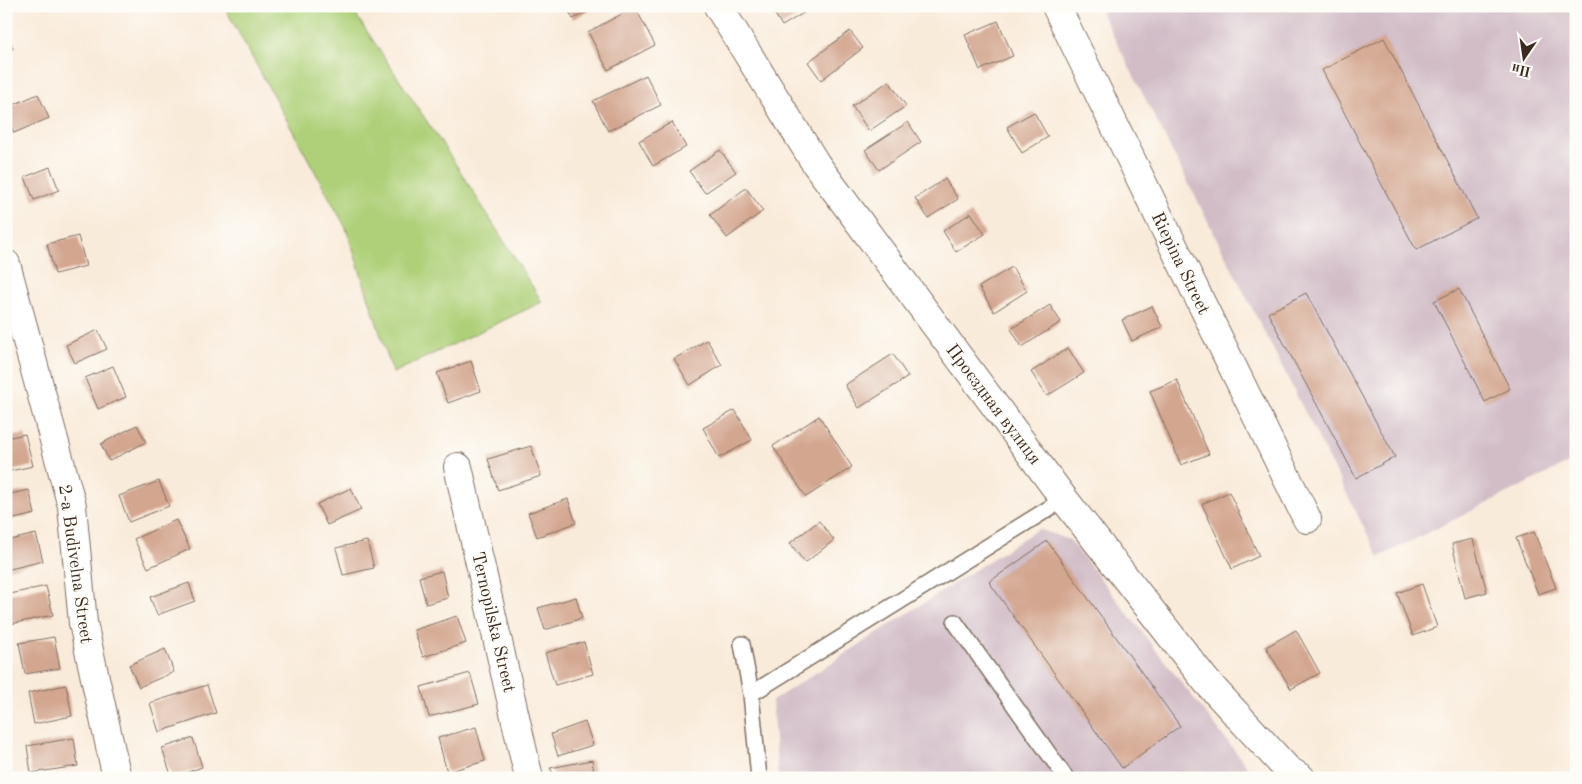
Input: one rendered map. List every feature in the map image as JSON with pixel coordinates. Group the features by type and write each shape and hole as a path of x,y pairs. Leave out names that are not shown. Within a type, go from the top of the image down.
{"street":[{"name":"Проєздная вулиця","path":"718,6 816,164 1064,499 1206,681 1288,770 1301,778"},
{"name":"Riepina Street","path":"1056,6 1307,519"},
{"name":"2-a Budivelna Street","path":"6,264 72,506 83,622 117,778"},
{"name":"Ternopilska Street","path":"458,467 529,778"}],"lane":[{"path":"751,694 1064,499"},
{"path":"955,622 1066,778"},
{"path":"742,644 751,694 759,778"}],"shaded area":[{"path":"1098,6 1576,6 1576,459 1379,557"},
{"path":"1038,529 1070,540 1256,778 778,778 772,701"}],"green space":[{"path":"224,6 350,6 462,174 542,302 393,373 346,228"}],"building":[{"path":"566,6 599,6 573,19"},
{"path":"770,6 815,6 782,26"},
{"path":"635,7 655,45 608,70 588,32"},
{"path":"998,21 1013,56 980,70 965,35"},
{"path":"6,31 13,49 6,51"},
{"path":"850,31 863,48 821,80 808,62"},
{"path":"1384,38 1477,218 1416,250 1322,70"},
{"path":"646,75 661,105 608,131 593,101"},
{"path":"889,81 906,106 869,131 852,106"},
{"path":"38,94 49,118 14,133 6,115 6,108"},
{"path":"1034,112 1048,137 1022,153 1007,127"},
{"path":"672,122 686,147 653,166 639,141"},
{"path":"908,122 921,142 879,170 865,150"},
{"path":"720,150 736,172 705,193 689,171"},
{"path":"50,167 59,190 34,200 25,177"},
{"path":"945,179 958,199 928,218 915,198"},
{"path":"746,188 763,211 727,238 710,215"},
{"path":"971,213 985,234 956,252 943,231"},
{"path":"78,236 86,266 55,274 47,244"},
{"path":"1012,267 1027,291 994,312 979,287"},
{"path":"1459,289 1510,389 1485,402 1434,301"},
{"path":"1306,293 1395,457 1356,478 1268,313"},
{"path":"1050,305 1061,322 1022,347 1011,329"},
{"path":"1152,306 1162,327 1132,341 1122,320"},
{"path":"98,330 107,349 75,363 66,345"},
{"path":"707,340 722,365 690,385 674,359"},
{"path":"1068,348 1084,373 1047,396 1031,372"},
{"path":"893,354 908,377 859,408 845,385"},
{"path":"471,361 481,391 448,403 437,373"},
{"path":"113,366 126,397 98,409 85,378"},
{"path":"1177,380 1209,454 1181,465 1150,391"},
{"path":"735,410 752,440 719,458 703,428"},
{"path":"819,416 852,467 806,497 773,446"},
{"path":"137,425 146,442 109,461 101,444"},
{"path":"25,434 33,466 6,472 6,438"},
{"path":"531,446 541,476 498,490 488,459"},
{"path":"159,481 169,506 129,522 119,496"},
{"path":"351,488 361,510 327,525 317,504"},
{"path":"29,490 35,514 6,521 6,495"},
{"path":"1229,492 1259,556 1232,569 1202,504"},
{"path":"568,499 576,523 537,537 528,513"},
{"path":"176,520 190,549 148,568 134,539"},
{"path":"819,521 834,540 805,563 790,543"},
{"path":"1534,532 1556,588 1538,594 1516,538"},
{"path":"36,534 43,561 6,570 6,541"},
{"path":"1473,539 1487,592 1465,598 1452,544"},
{"path":"367,541 374,568 343,575 336,548"},
{"path":"1047,541 1180,726 1122,768 989,582"},
{"path":"442,571 448,598 426,604 419,577"},
{"path":"189,583 195,601 157,615 150,597"},
{"path":"1422,584 1437,627 1413,636 1397,593"},
{"path":"46,586 53,615 6,625 6,595"},
{"path":"576,597 582,618 545,630 538,608"},
{"path":"457,616 466,643 423,657 414,630"},
{"path":"1296,630 1320,673 1291,689 1266,647"},
{"path":"54,637 60,668 25,674 19,643"},
{"path":"584,642 593,674 555,685 545,653"},
{"path":"165,649 174,672 139,687 129,665"},
{"path":"470,673 479,704 429,717 421,687"},
{"path":"66,685 72,716 34,724 28,693"},
{"path":"207,685 216,713 159,732 150,703"},
{"path":"585,722 593,745 558,756 551,734"},
{"path":"476,727 485,761 447,772 438,738"},
{"path":"74,738 78,766 31,773 27,746"},
{"path":"193,738 202,767 172,778 162,748"},
{"path":"592,760 595,778 556,778 550,768"}]}
